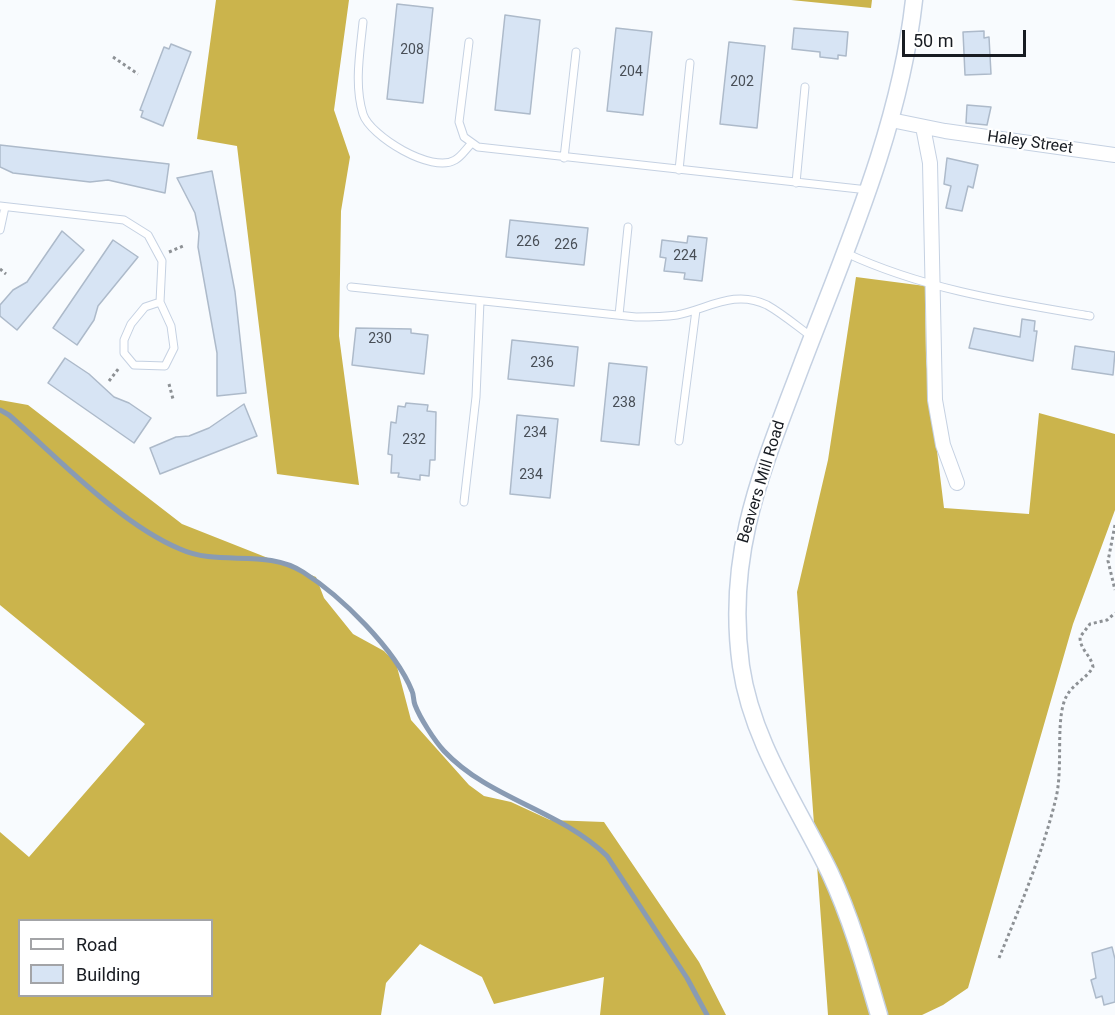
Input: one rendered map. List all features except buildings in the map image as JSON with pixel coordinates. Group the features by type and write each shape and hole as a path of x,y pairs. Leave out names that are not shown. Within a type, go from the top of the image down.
{"street":[{"name":"Beavers Mill Road","path":"879,1015 846,910 759,733 741,669 736,625 738,569 748,515 868,190 891,120 904,66 914,0"},
{"path":"891,120 923,127 930,163 935,400 943,445 957,483"},
{"name":"Haley Street","path":"923,127 1115,155"}],"lane":[{"path":"363,22 358,90 364,117 386,139 411,156 436,164 454,161 471,144"},
{"path":"469,42 459,123 464,137 478,147 868,190"},
{"path":"564,158 576,51"},
{"path":"679,170 690,63"},
{"path":"796,183 805,87"},
{"path":"0,230 3,206 124,220 148,235 162,261 160,302 171,326 174,348 165,366 134,365 124,353 124,340 131,324 145,306 160,302"},
{"path":"619,315 628,227"},
{"path":"845,253 869,264 975,297 1090,316"},
{"path":"351,287 655,317 735,298 766,305 813,337"},
{"path":"464,502 476,397 480,301"},
{"path":"679,441 696,309"}],"path":[{"path":"113,57 138,74"},
{"path":"168,252 183,246"},
{"path":"0,269 6,274"},
{"path":"110,381 119,368"},
{"path":"169,384 173,399"},
{"path":"1115,525 1108,561 1115,590"},
{"path":"999,958 1021,906 1056,799 1061,769 1064,702 1070,689 1093,667 1092,661 1083,651 1080,637 1090,624 1107,620 1115,613"}],"shaded area":[{"path":"216,0 349,0 334,110 350,157 341,211 339,336 359,485 277,474 237,146 197,139"},
{"path":"791,0 872,0 871,8"},
{"path":"856,277 925,286 926,361 944,508 1029,514 1039,413 1115,434 1115,510 1073,624 968,988 943,1005 922,1015 828,1015 797,592 828,460"},
{"path":"0,400 28,405 182,524 316,577 324,598 353,634 384,651 396,663 411,720 469,785 484,796 511,802 550,820 604,822 699,962 726,1015 600,1015 604,977 494,1004 482,977 420,944 386,983 381,1015 0,1015 0,832 29,857 145,724 0,605"}],"waterway":[{"path":"0,410 9,415 112,507 157,538 195,554 210,557 258,559 289,565 303,572 334,595 380,641 393,658 412,691 420,716 444,751 482,781 568,827 607,856 687,978 707,1015"}]}
